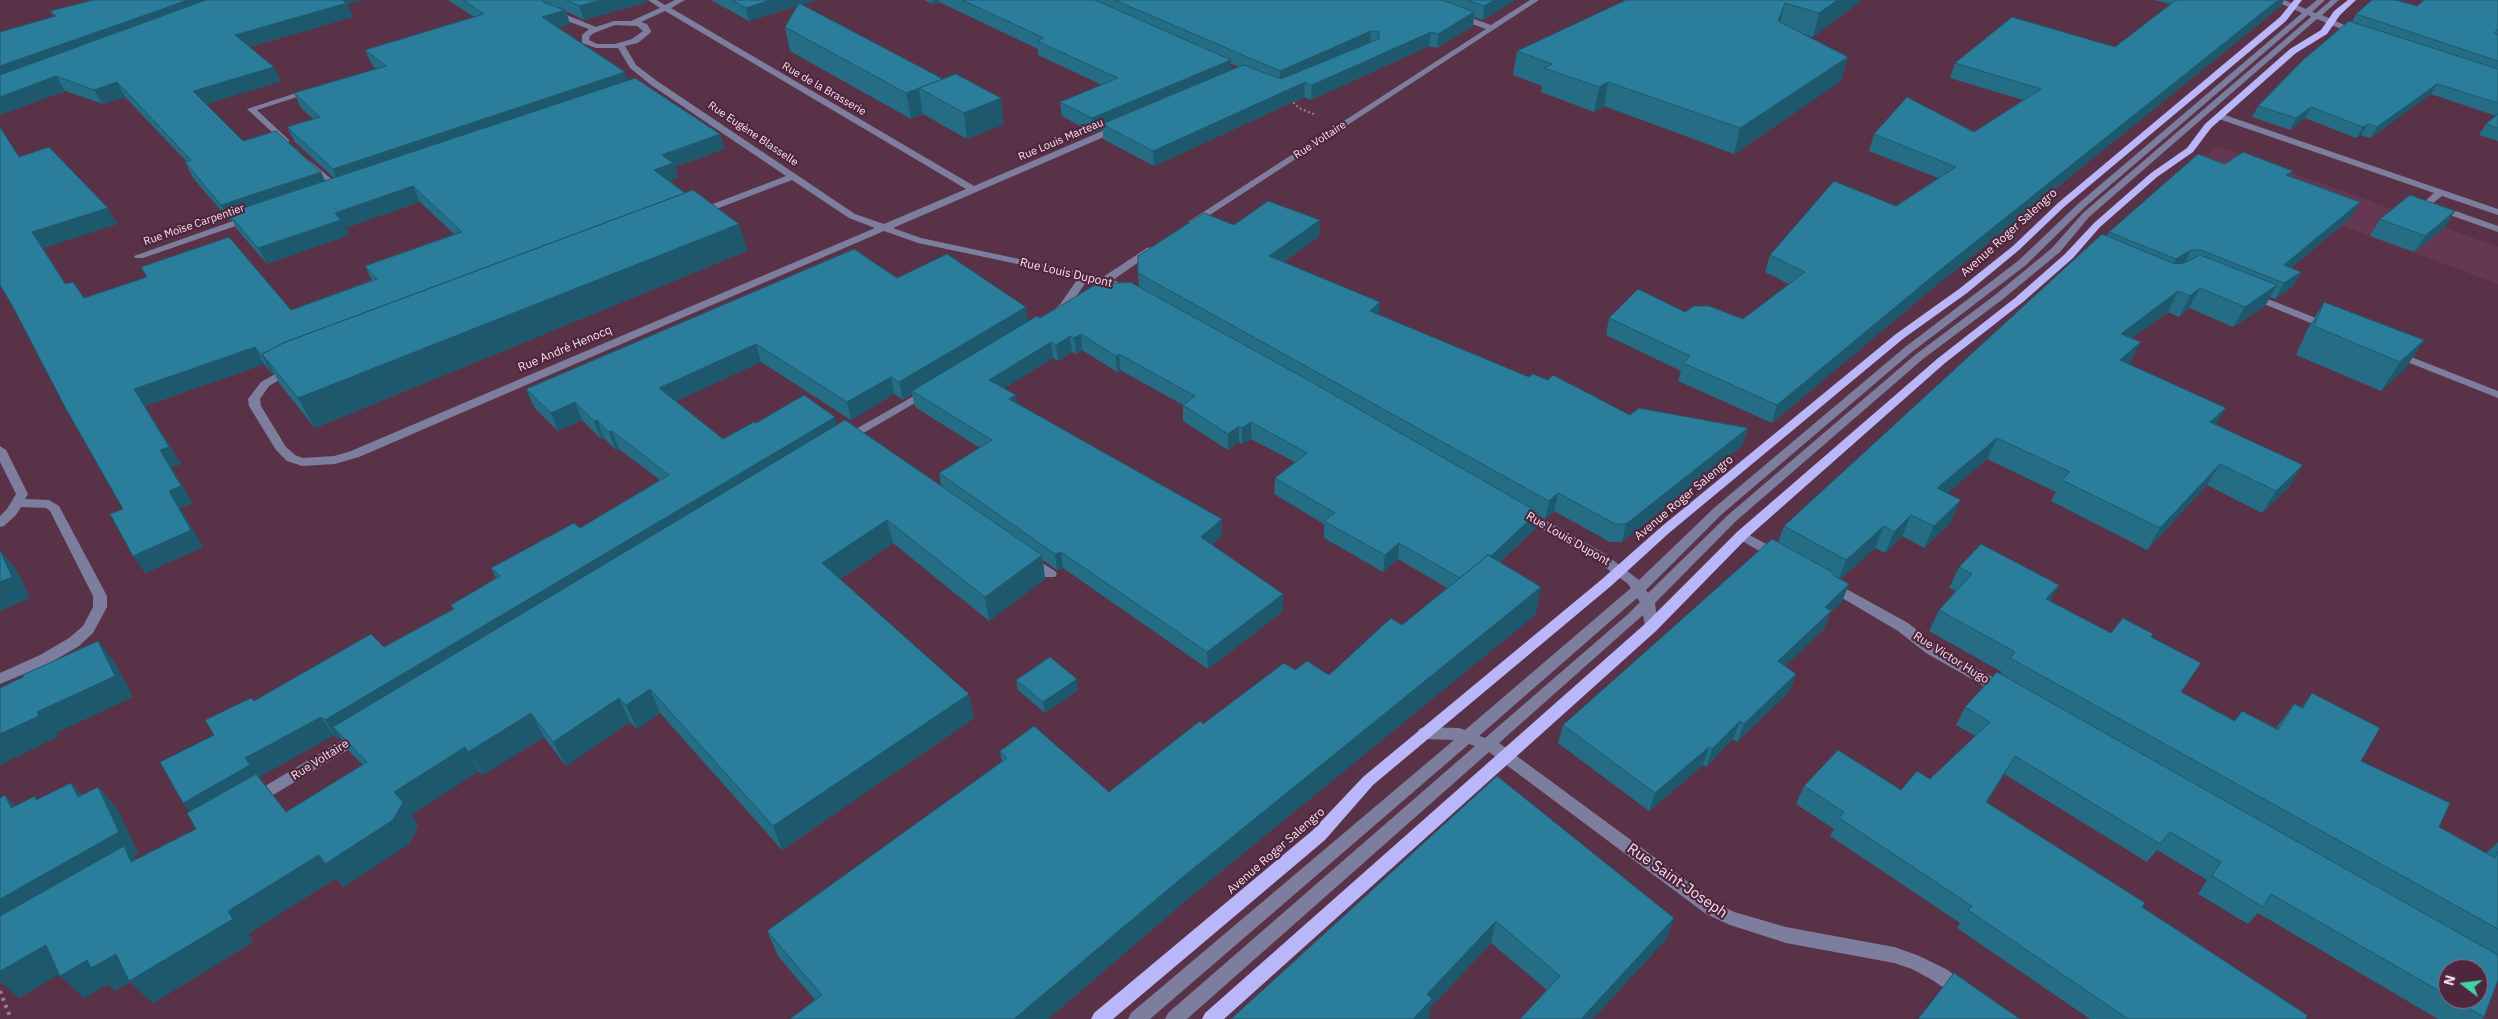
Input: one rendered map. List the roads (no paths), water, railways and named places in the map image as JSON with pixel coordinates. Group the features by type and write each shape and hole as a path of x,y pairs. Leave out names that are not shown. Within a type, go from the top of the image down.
{"main road":[{"path":"1211,1019 1650,627 1742,535 1941,361 2085,245 2097,225 2154,174 2190,150 2208,126 2293,51 2318,36 2330,24 2337,12 2352,0"},
{"name":"Avenue Roger Salengro","path":"1100,1019 1319,835 1368,781 1424,733 1620,570 1665,530 1900,336 1958,295 2016,248 2056,208 2283,19 2296,3"}],"street":[{"path":"532,0 554,13 595,29"},
{"name":"Rue de la Brasserie","path":"652,0 974,190"},
{"path":"634,23 663,7 681,0"},
{"name":"Rue Voltaire","path":"1182,230 1535,0"},
{"path":"2277,0 2296,3 2311,15 2330,24 2369,37"},
{"path":"1174,1019 1648,602 1732,518 1919,357 1999,298 2056,250 2086,215 2311,15 2321,0"},
{"path":"1137,1019 1639,588 1718,511 1908,350 2022,263 2082,205 2311,15 2335,0"},
{"path":"1452,14 1491,28"},
{"path":"614,23 634,23 644,26 646,33 635,42 621,46 600,47 587,42 586,35 595,29 614,23"},
{"name":"Rue Eugène Blasselle","path":"621,46 633,66 650,84 794,176 852,216 883,229"},
{"path":"299,95 251,109 338,189"},
{"path":"2219,116 2498,212"},
{"name":"Rue Louis Marteau","path":"883,229 1126,124"},
{"path":"692,215 794,176"},
{"path":"2439,193 2426,204 2498,229"},
{"name":"Rue Moïse Carpentier","path":"139,256 262,214"},
{"name":"Rue Louis Dupont","path":"883,229 918,240 1105,280 1141,297"},
{"name":"Rue André Henocq","path":"303,365 277,376 257,392 254,399 255,406 282,450 291,458 302,462 335,460 355,454 883,229"},
{"path":"1105,280 1156,246"},
{"path":"1046,320 1065,306 1085,276"},
{"path":"2242,292 2334,328"},
{"path":"2388,351 2498,395"},
{"path":"836,444 857,437 942,383"},
{"path":"0,450 22,494 18,503 0,522"},
{"path":"0,679 53,655 74,642 88,630 100,607 100,596 54,509 49,504 39,502 18,503"},
{"name":"Rue Louis Dupont","path":"1516,508 1620,570 1639,588 1648,602 1650,627"},
{"path":"1742,535 1787,561"},
{"path":"1018,552 1050,574"},
{"name":"Rue Victor Hugo","path":"1822,580 1890,619 1931,649 2017,698"},
{"name":"Rue Voltaire","path":"240,808 374,727"},
{"name":"Rue Saint-Joseph","path":"1424,733 1448,733 1468,736 1488,744 1507,755 1721,914 1749,926 1776,933 1894,955 1917,963 1940,975 1971,997"}]}
